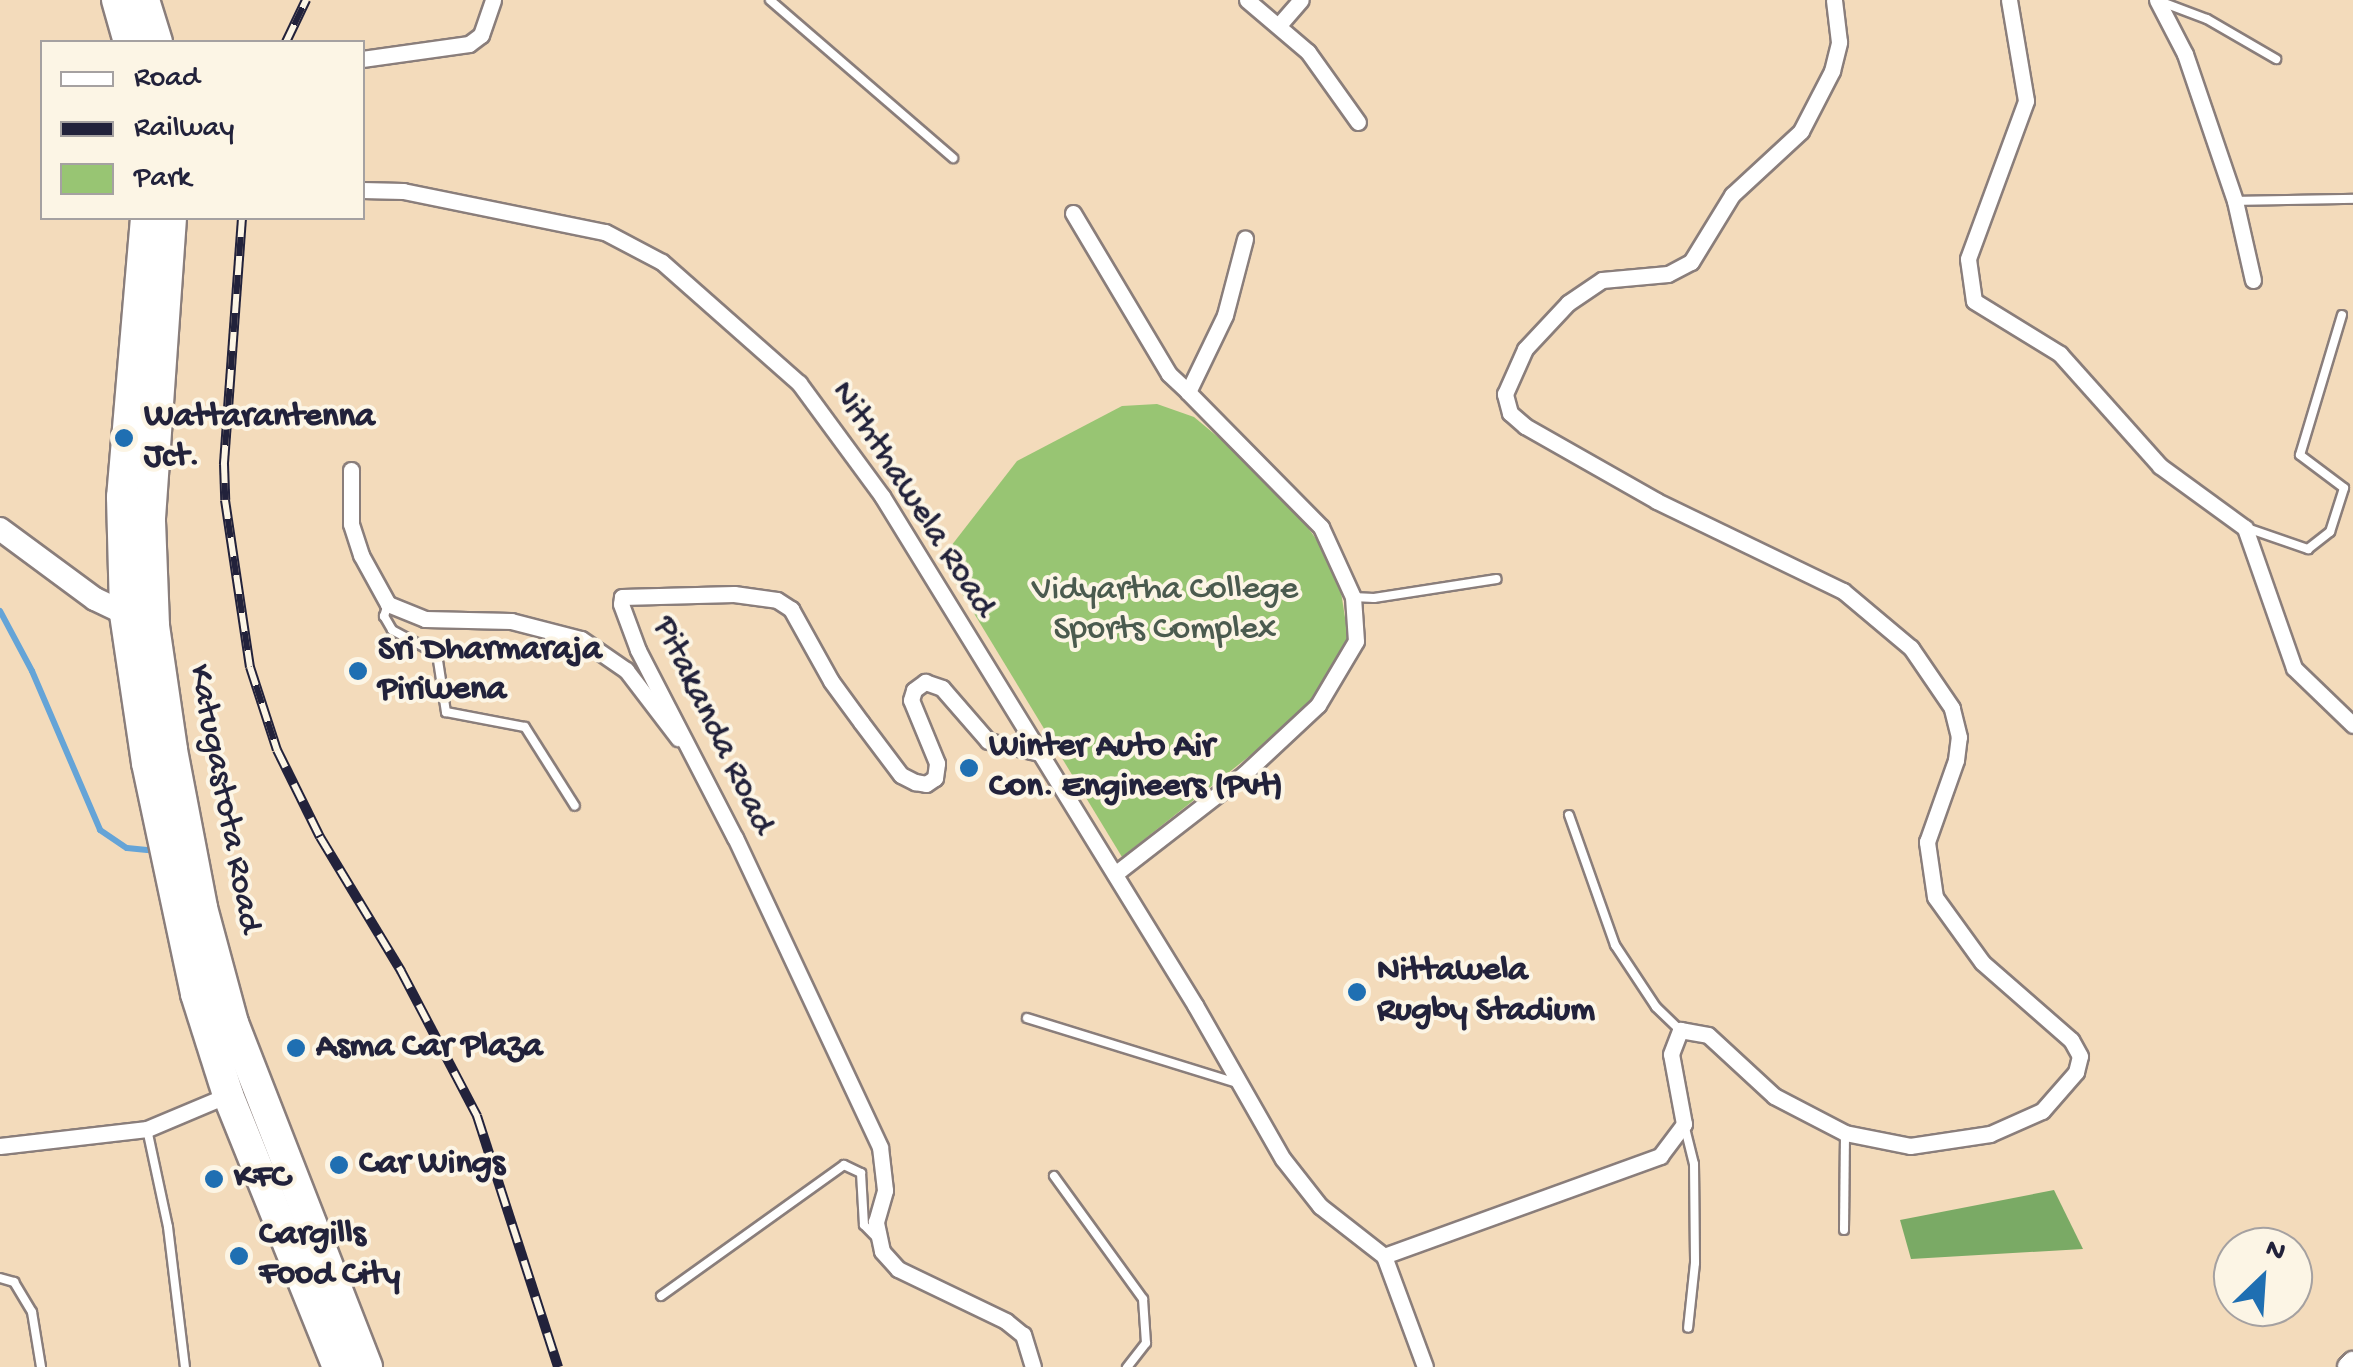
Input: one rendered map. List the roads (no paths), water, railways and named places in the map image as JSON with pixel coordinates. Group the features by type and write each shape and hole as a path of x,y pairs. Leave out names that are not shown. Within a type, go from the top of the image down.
{"highway":[{"path":"117,0 128,40"},
{"path":"144,0 155,40"},
{"name":"Katugastota Road","path":"146,220 124,438 124,614 170,884 196,994 228,1095 338,1367"},
{"name":"Katugastota Road","path":"171,220 151,477 154,626 187,830 224,992 257,1092 367,1367"}],"street":[{"path":"365,59 469,44 481,35 493,0"},
{"path":"1247,0 1308,52 1358,122"},
{"path":"1279,25 1301,0"},
{"path":"1425,1367 1384,1256 1660,1156 1684,1124 1671,1054 1680,1030 1708,1035 1774,1096 1845,1133 1910,1146 1990,1134 2042,1111 2076,1072 2080,1056 2071,1040 1982,962 1935,896 1927,842 1956,760 1959,738 1952,708 1911,648 1843,592 1657,500 1525,426 1510,413 1504,394 1525,349 1568,303 1602,280 1668,274 1691,262 1732,195 1801,130 1832,71 1840,42 1834,0"},
{"path":"2009,0 2026,102 1968,259 1974,301 2060,354 2160,466 2245,528 2294,668 2353,725"},
{"path":"2158,1 2185,54 2236,201 2252,280"},
{"name":"Niththawela Road","path":"365,190 403,191 490,211 575,222 620,238 662,262 773,356 821,407 882,496 1115,874 1283,1159 1320,1206 1384,1256"},
{"path":"1073,213 1169,374 1321,527 1353,596 1356,642 1318,705 1244,774 1115,874"},
{"path":"1188,392 1226,315 1245,239"},
{"path":"351,470 352,524 361,555 388,604 425,619 511,621 581,639 626,670 694,758"},
{"path":"0,528 60,575 124,614 154,626"},
{"name":"Pitakanda Road","path":"878,1239 876,1222 885,1190 880,1147 694,758 638,650 621,604 622,596 734,594 777,600 790,609 831,681 861,722 902,775 915,782 926,784 935,778 936,763 911,700 914,690 925,682 942,688 988,742 1040,753"},
{"path":"0,1146 146,1129 228,1095"},
{"path":"878,1239 898,1269 1006,1321 1023,1335 1033,1367"}],"lane":[{"path":"770,0 953,158"},
{"path":"2158,1 2206,18 2276,58"},
{"path":"2236,201 2353,199"},
{"path":"2245,528 2308,549 2330,532 2344,488 2300,455 2342,315"},
{"path":"1353,596 1374,598 1498,579"},
{"path":"388,604 384,616 392,630 438,654 446,712 525,727 574,806"},
{"path":"1570,815 1615,945 1656,1006 1680,1030"},
{"path":"1026,1018 1238,1084"},
{"path":"1684,1124 1694,1184 1696,1263 1688,1328"},
{"path":"146,1129 170,1244 185,1367"},
{"path":"1844,1230 1845,1133"},
{"path":"661,1296 844,1165 861,1173 864,1225 878,1239"},
{"path":"1054,1176 1143,1299 1146,1343 1127,1367"},
{"path":"0,1278 14,1282 32,1312 41,1367"}],"waterway":[{"path":"0,611 32,671 100,830 127,848 147,850"}],"railway":[{"path":"287,40 306,0"},
{"path":"242,220 224,464 225,500 250,667 277,750 320,837 401,971 477,1116 558,1367"}],"place":[{"name":"Wattarantenna Jct.","path":"124,438"},
{"name":"Sri Dharmaraja Piriwena","path":"358,671"},
{"name":"Winter Auto Air Con. Engineers (Pvt)","path":"969,768"},
{"name":"Nittawela Rugby Stadium","path":"1357,992"},
{"name":"Asma Car Plaza","path":"296,1048"},
{"name":"Car Wings","path":"339,1165"},
{"name":"KFC","path":"214,1179"},
{"name":"Cargills Food City","path":"239,1256"}],"park label":[{"name":"Vidyartha College Sports Complex","path":"1165,611"}]}
